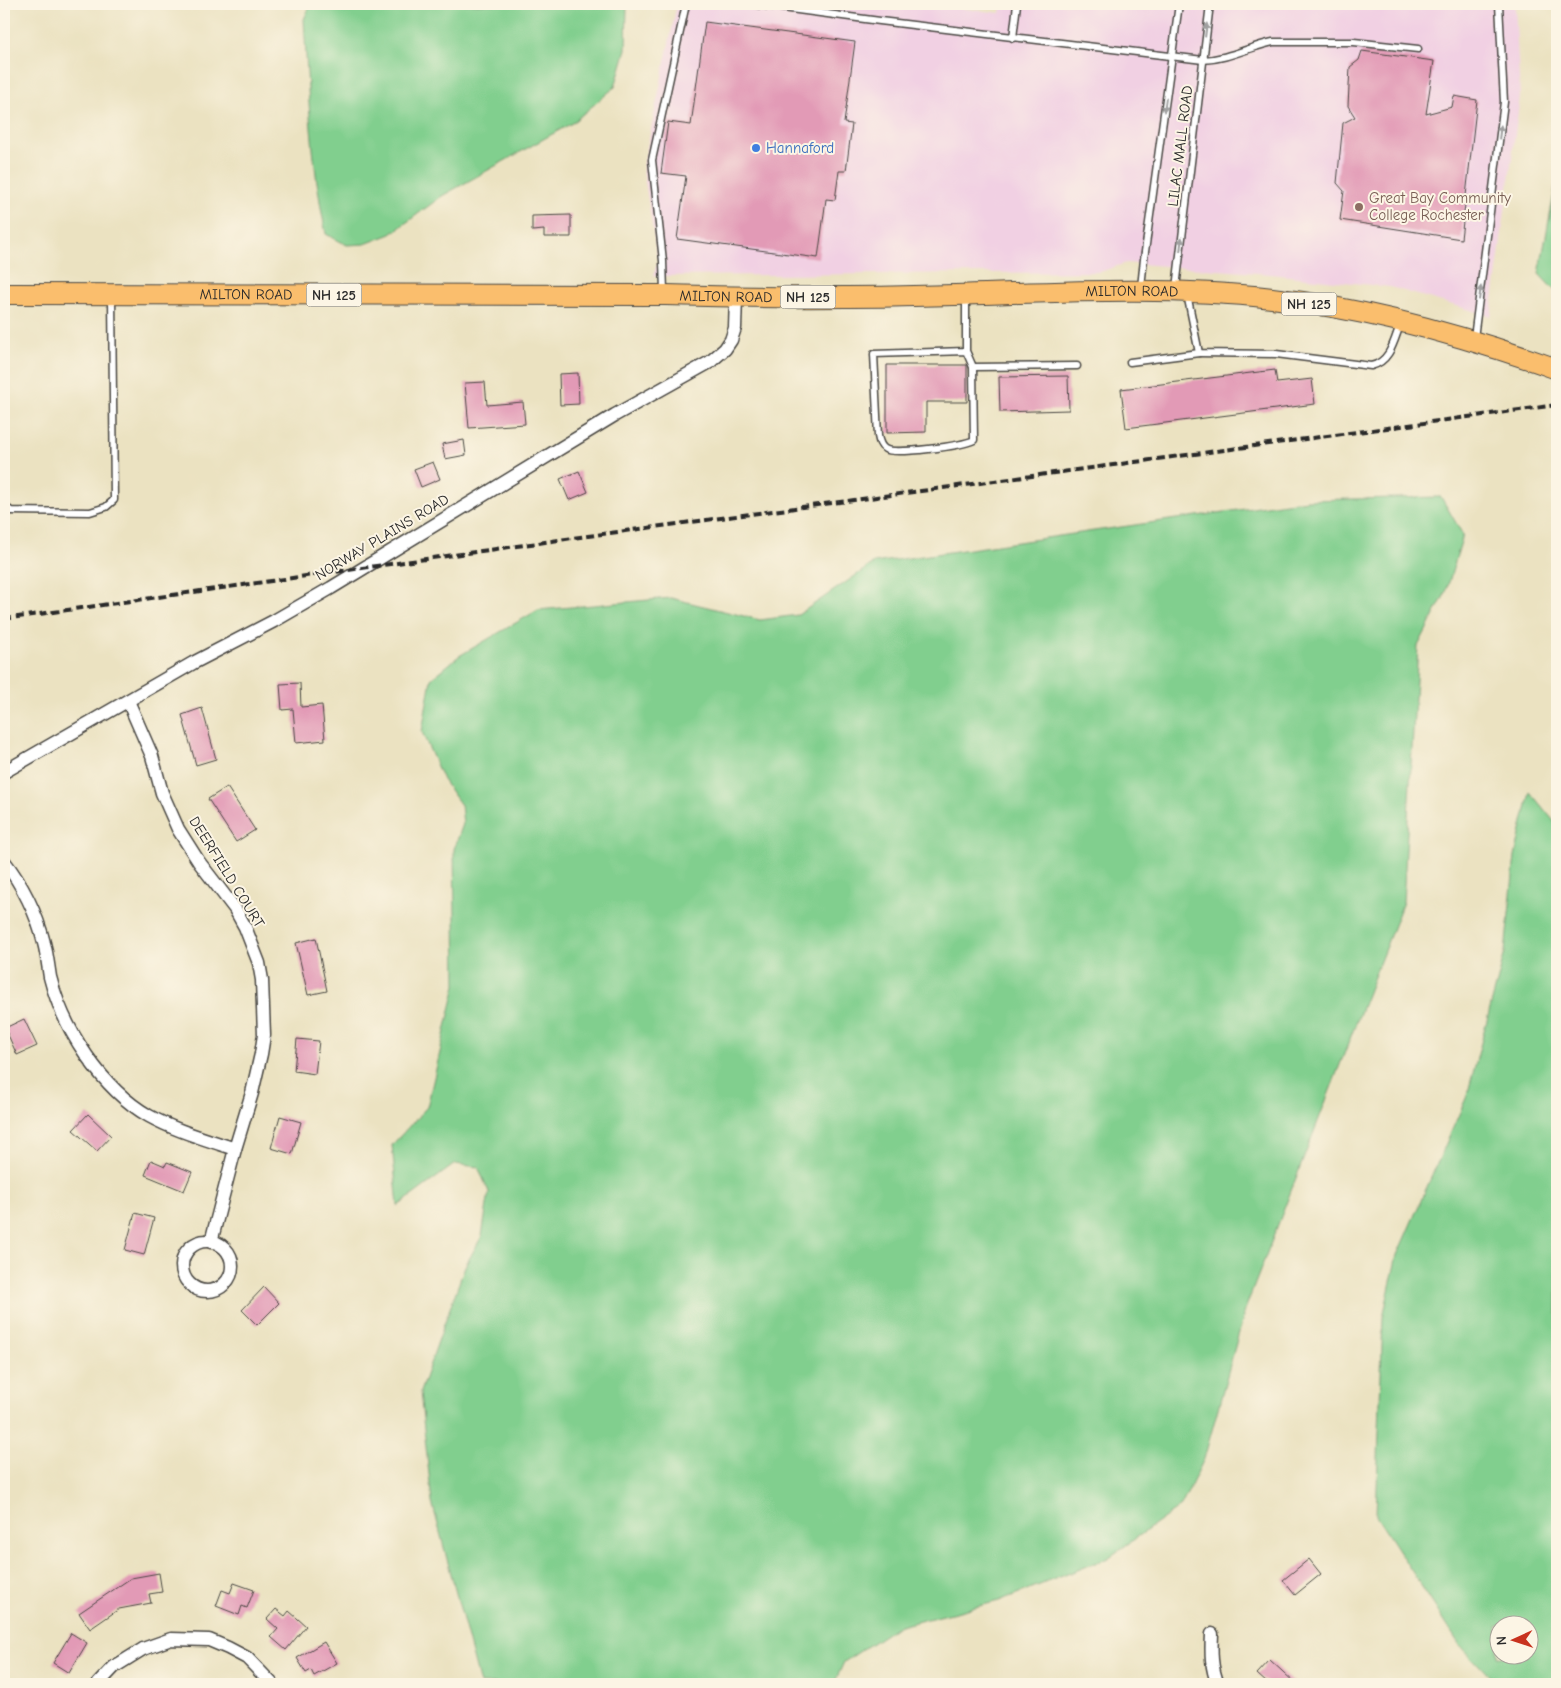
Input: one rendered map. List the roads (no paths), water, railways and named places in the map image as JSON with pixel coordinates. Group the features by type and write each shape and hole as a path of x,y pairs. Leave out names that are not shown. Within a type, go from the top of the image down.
{"main road":[{"name":"MILTON ROAD","path":"4,294 664,295 736,297 1181,292 1273,298 1351,311 1401,322 1474,342"},
{"name":"NH 125","path":"1474,342 1557,369"}],"street":[{"name":"NORWAY PLAINS ROAD","path":"4,772 194,663 323,592 615,415 710,362 725,349 731,340 735,328 736,297"},
{"name":"DEERFIELD COURT","path":"128,701 152,756 162,793 178,829 199,862 235,909 245,927 259,963 264,998 263,1045 252,1093 234,1149 211,1242"},
{"path":"4,861 30,905 44,942 50,977 63,1014 92,1063 117,1092 148,1116 187,1133 234,1149"},
{"path":"202,1242 211,1242 225,1249 232,1262 232,1271 226,1283 219,1289 210,1292 191,1286 184,1278 182,1269 183,1257 188,1250 202,1242"},
{"path":"1212,1634 1213,1672 1218,1684"},
{"path":"98,1684 114,1667 143,1649 172,1639 209,1640 228,1648 247,1658 272,1684"}],"lane":[{"path":"664,295 663,262 652,160 686,4"},
{"path":"752,4 1013,38 1203,60 1218,60 1261,44 1273,42 1354,42 1418,49"},
{"path":"1013,38 1017,4"},
{"name":"LILAC MALL ROAD","path":"1141,291 1179,4"},
{"name":"LILAC MALL ROAD","path":"1199,353 1181,292 1210,4"},
{"path":"1474,342 1504,102 1498,4"},
{"path":"4,506 11,511 90,512 106,507 114,500 112,295"},
{"path":"966,295 966,352 972,367 974,440 957,446 903,451 884,449 878,436 874,354 966,352"},
{"path":"1130,362 1199,353 1276,354 1371,366 1379,365 1388,356 1401,322"},
{"path":"972,367 1077,366"}],"railway":[{"path":"4,619 573,538 1557,405"}],"place":[{"name":"Hannaford","path":"756,148"},
{"name":"Great Bay Community College Rochester","path":"1359,207"}]}
